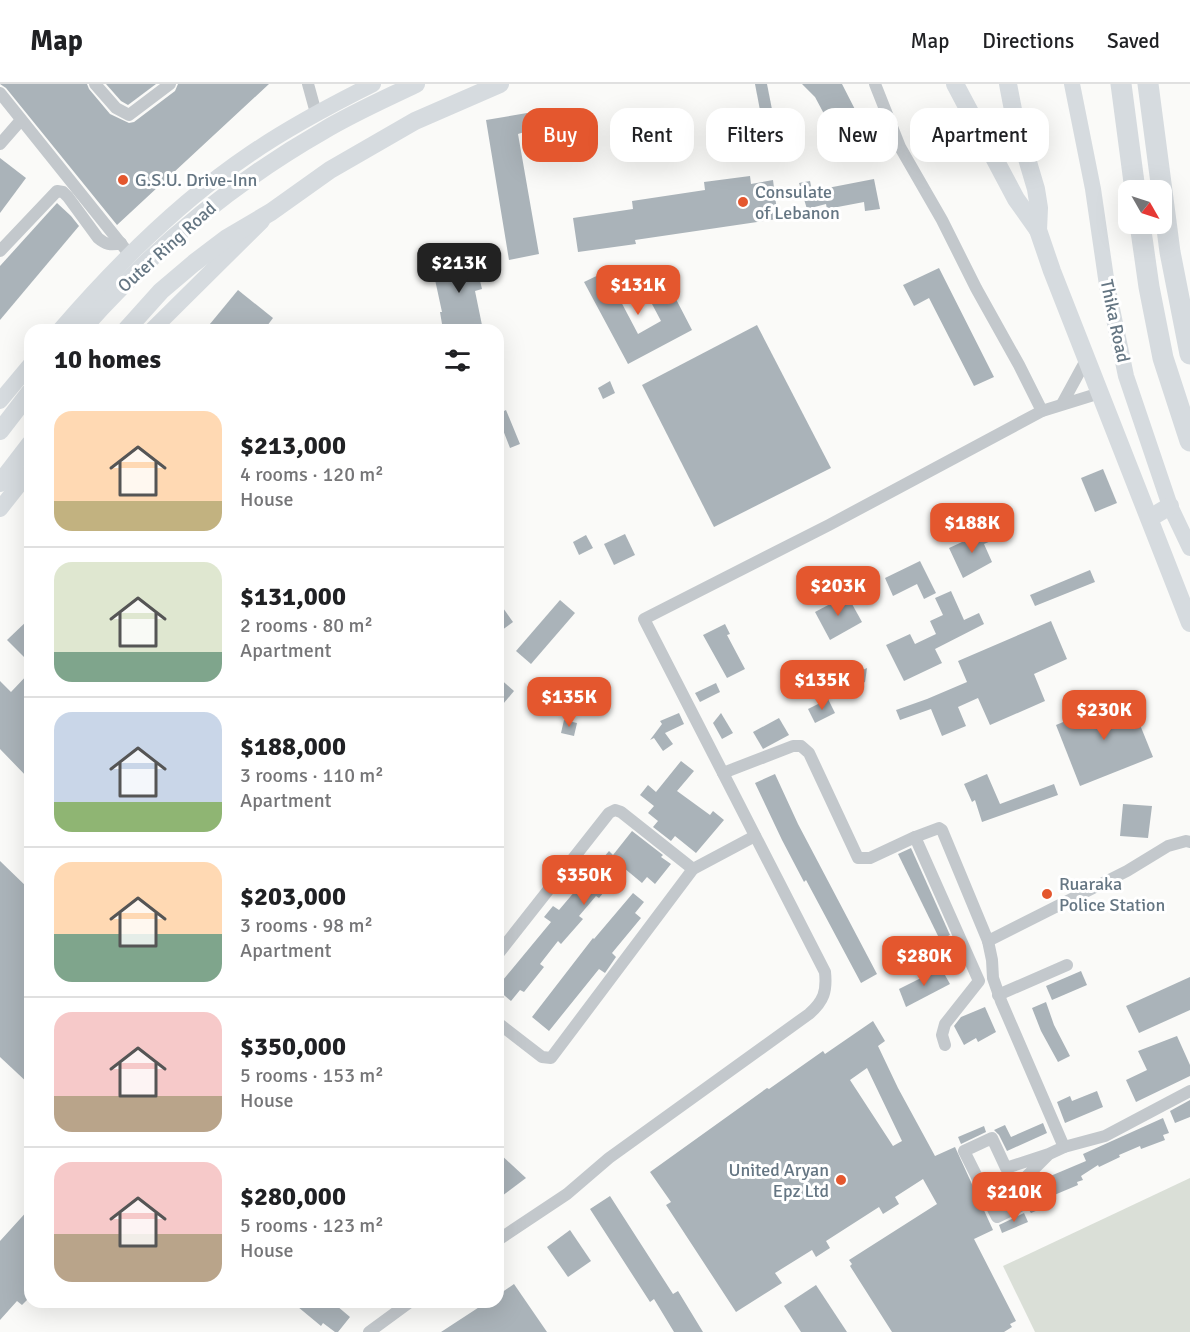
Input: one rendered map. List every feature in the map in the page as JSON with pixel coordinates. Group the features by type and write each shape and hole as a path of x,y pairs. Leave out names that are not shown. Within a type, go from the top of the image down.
{"highway":[{"path":"1121,84 1134,180"},
{"path":"1148,84 1170,252 1190,354"},
{"path":"1141,234 1163,358 1190,441"}],"main road":[{"name":"Outer Ring Road","path":"65,324 125,249 161,225 251,153 316,113 373,84"},
{"name":"Outer Ring Road","path":"87,324 146,263 221,200 322,131 416,84"},
{"name":"Outer Ring Road","path":"131,324 161,291 194,263 227,238 271,212 330,170 415,121 500,84"},
{"path":"955,84 1016,199 1038,230 1086,360 1190,623"},
{"path":"1008,84 1014,115 1036,189 1039,208 1038,230"},
{"name":"Thika Road","path":"1072,84 1093,189 1107,285 1126,376 1170,506 1190,548"},
{"name":"Outer Ring Road","path":"158,324 271,212"},
{"path":"0,401 24,372"},
{"path":"0,430 24,400"},
{"path":"0,483 24,452"},
{"path":"0,509 24,479"},
{"path":"1150,518 1170,506"}],"street":[{"path":"95,84 116,108 129,115 170,84"},
{"path":"308,84 316,113"},
{"path":"875,84 900,147 942,220 1042,411"},
{"path":"0,93 125,249"},
{"path":"0,144 21,120"},
{"path":"0,251 57,191 63,192 98,238 104,243 125,249"},
{"path":"1062,404 1086,360"},
{"path":"504,1236 567,1194 609,1158 819,1006 825,995 827,985 825,972 644,619 849,514 1042,411 1100,393"},
{"path":"723,773 793,746 801,746 809,753 858,858 870,858 915,837 939,828 942,830 988,941 993,960 993,978 998,995 1064,1147"},
{"path":"504,946 609,813 615,810 621,812 693,869"},
{"path":"504,1028 542,1057 551,1058 693,869 755,836"},
{"path":"915,837 979,981"},
{"path":"988,941 1127,871 1168,846 1190,842"},
{"path":"998,995 1067,965"},
{"path":"945,1045 942,1035 945,1024 979,981 993,978"},
{"path":"1006,1168 1064,1147 1105,1136 1190,1091"},
{"path":"992,1138 1006,1168 1024,1204 997,1217 964,1151 992,1138"},
{"path":"1016,1186 1049,1154"},
{"path":"369,1332 403,1308"}],"shaded area":[{"path":"1190,1178 1190,1332 1035,1332 1003,1266"}],"building":[{"name":"G.S.U. Drive-Inn","path":"0,84 87,84 110,114 129,123 134,122 175,91 178,84 269,84 117,225 6,88"},
{"path":"106,84 156,84 128,105 121,101"},
{"path":"755,84 767,84 772,108 760,108"},
{"path":"802,84 842,84 854,108 821,108 815,97"},
{"path":"522,114 522,133 518,134 539,254 509,260 486,120"},
{"path":"0,158 26,178 0,213"},
{"path":"750,176 751,184 773,180 778,219 635,240 636,244 578,252 573,218 633,209 632,201 705,190 704,182"},
{"path":"874,179 880,209 865,211 864,202 827,209 826,204 807,209 799,183 810,181 812,191"},
{"path":"57,203 79,226 0,320 0,266"},
{"path":"462,245 465,267 476,264 482,289 475,291 482,324 442,324 440,312 442,312 434,275 453,270 450,246"},
{"path":"939,268 994,377 974,386 929,298 914,306 903,285"},
{"path":"611,269 624,293 618,296 638,334 661,321 643,287 664,276 692,330 628,364 584,282"},
{"path":"238,290 273,318 268,324 210,324"},
{"path":"757,325 831,468 714,527 642,385"},
{"path":"610,381 615,393 603,399 598,388"},
{"path":"506,410 520,444 510,448 504,433 504,411"},
{"path":"1103,469 1117,503 1095,512 1081,478"},
{"path":"986,531 991,541 984,544 992,562 963,578 949,548"},
{"path":"625,534 635,555 614,565 604,544"},
{"path":"586,535 593,548 579,555 573,542"},
{"path":"920,561 936,593 924,599 917,584 893,596 885,578"},
{"path":"1090,570 1095,582 1035,606 1030,595"},
{"path":"951,591 964,620 979,613 984,624 935,649 942,663 904,681 886,645 910,634 915,644 936,634 930,621 943,615 935,598"},
{"path":"847,595 862,622 830,640 815,612"},
{"path":"560,600 575,613 531,664 516,651"},
{"path":"504,609 513,622 504,629"},
{"path":"1051,621 1067,659 1034,674 1045,701 990,725 978,698 958,707 966,726 942,736 931,709 900,720 896,710 967,682 958,661"},
{"path":"24,624 24,657 7,640"},
{"path":"725,624 730,634 727,635 745,669 727,678 703,635"},
{"path":"867,668 865,682 827,699 822,688"},
{"path":"24,678 24,774 0,749 0,681 11,692"},
{"path":"504,682 514,691 504,703"},
{"path":"716,683 720,692 700,702 695,693"},
{"path":"1128,695 1153,757 1080,786 1056,725"},
{"path":"828,699 835,713 815,723 808,709"},
{"path":"679,713 684,724 665,733 673,744 663,751 654,738 650,740 662,724 660,721"},
{"path":"721,713 733,733 722,739 713,723"},
{"path":"779,718 789,735 763,749 753,732"},
{"path":"564,720 577,723 574,736 561,733"},
{"path":"681,761 694,771 677,791 710,815 713,811 724,820 696,853 675,836 671,841 653,827 658,821 648,813 654,806 640,795 648,785 656,792"},
{"path":"775,774 798,824 877,974 861,983 806,880 804,882 755,783"},
{"path":"987,774 1000,804 1054,784 1058,795 982,822 975,800 972,802 964,784"},
{"path":"1123,804 1152,806 1148,838 1120,836"},
{"path":"632,831 671,864 655,884 647,877 642,883 624,868 599,898 596,896 579,916 583,919 561,944 558,941 540,964 544,967 524,992 520,990 511,1001 504,995 504,979 551,922 544,917 553,906 559,910 609,851 613,855"},
{"path":"911,848 950,935 940,940 898,854"},
{"path":"0,861 24,884 24,1079 0,1057"},
{"path":"633,893 644,902 635,913 641,918 612,953 616,957 605,973 599,969 549,1031 532,1017 593,938"},
{"path":"941,968 950,984 906,1007 899,989"},
{"path":"1081,971 1087,985 1052,1000 1046,986"},
{"path":"1190,977 1190,1010 1139,1033 1126,1006"},
{"path":"1046,1002 1054,1025 1070,1056 1058,1062 1041,1031 1032,1008"},
{"path":"985,1007 996,1032 978,1042 976,1038 964,1045 954,1026 961,1017"},
{"path":"873,1021 885,1041 878,1046 935,1156 955,1147 993,1230 974,1239 1016,1321 1010,1324 1012,1327 1004,1332 892,1332 850,1266 852,1264 849,1260 937,1204 923,1179 895,1197 899,1204 883,1214 879,1207 826,1241 830,1248 816,1257 812,1250 775,1273 782,1283 736,1312 666,1205 671,1202 650,1172 767,1088 769,1089 823,1051 825,1054","holes":["867,1068 902,1141 893,1146 850,1080"]},
{"path":"1177,1036 1190,1065 1190,1076 1136,1102 1126,1080 1147,1070 1138,1051"},
{"path":"1097,1091 1103,1107 1065,1123 1057,1102 1070,1096 1072,1101"},
{"path":"1190,1100 1190,1117 1175,1123 1170,1111"},
{"path":"1163,1118 1169,1133 1163,1135 1165,1140 1141,1149 1140,1146 1099,1167 1098,1165 1081,1176 1083,1180 1077,1182 1078,1185 1040,1201 1043,1208 1031,1213 1029,1210 1032,1201 1026,1189 1029,1185 1086,1161 1083,1154"},
{"path":"1043,1123 1047,1133 1007,1151 994,1130 1005,1125 1011,1137"},
{"path":"984,1126 986,1132 961,1144 958,1137"},
{"path":"504,1158 526,1178 504,1194"},
{"path":"610,1196 673,1294 678,1291 703,1332 674,1332 654,1299 650,1302 590,1209"},
{"path":"1024,1213 1028,1222 1002,1233 999,1225"},
{"path":"24,1215 24,1303 22,1305 17,1301 0,1320 0,1241"},
{"path":"570,1230 591,1261 568,1277 547,1247"},
{"path":"514,1284 547,1332 441,1332 478,1308 504,1308 504,1291"},
{"path":"816,1285 847,1332 801,1332 784,1306"},
{"path":"299,1308 339,1308 350,1317 338,1332 323,1323 321,1326"}],"place":[{"name":"G.S.U. Drive-Inn","path":"123,180"},
{"name":"Consulate of Lebanon","path":"743,202"},
{"name":"Ruaraka Police Station","path":"1047,894"},
{"name":"United Aryan Epz Ltd","path":"841,1180"}]}
